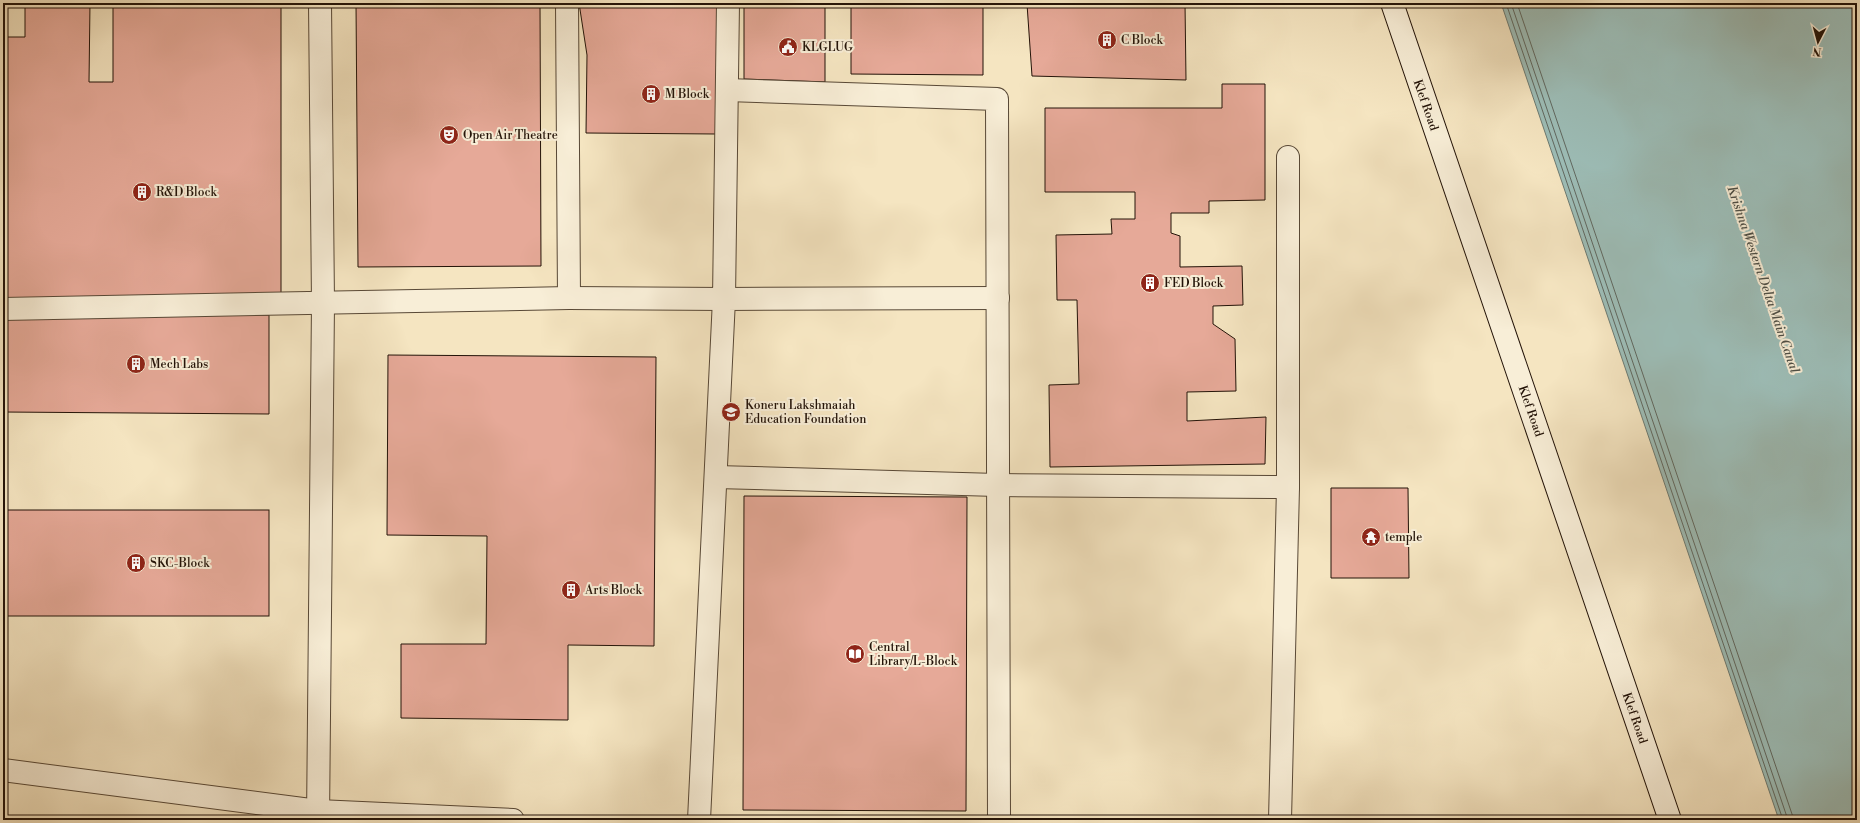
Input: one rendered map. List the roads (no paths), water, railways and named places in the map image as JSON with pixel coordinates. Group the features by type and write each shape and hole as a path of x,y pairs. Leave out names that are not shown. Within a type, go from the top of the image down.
{"street":[{"path":"318,815 323,303 320,3"},
{"path":"567,3 569,298"},
{"path":"699,820 724,299 728,3"},
{"name":"Klef Road","path":"1392,3 1670,820"},
{"path":"727,90 997,99 999,820"},
{"path":"1280,820 1288,487 1288,157"},
{"path":"3,309 569,298 998,298"},
{"path":"716,477 997,485 1288,487"},
{"path":"3,770 318,815 513,820"}],"water":[{"name":"Krishna Western Delta Main Canal","path":"1501,3 1857,3 1857,820 1779,820"}],"place":[{"name":"C Block","path":"1107,40"},
{"name":"KLGLUG","path":"788,47"},
{"name":"M Block","path":"651,94"},
{"name":"Open Air Theatre","path":"449,135"},
{"name":"R&D Block","path":"142,192"},
{"name":"FED Block","path":"1150,283"},
{"name":"Mech Labs","path":"136,364"},
{"name":"Koneru Lakshmaiah Education Foundation","path":"731,412"},
{"name":"temple","path":"1371,537"},
{"name":"SKC-Block","path":"136,563"},
{"name":"Arts Block","path":"571,590"},
{"name":"Central Library/L-Block","path":"855,654"}]}
